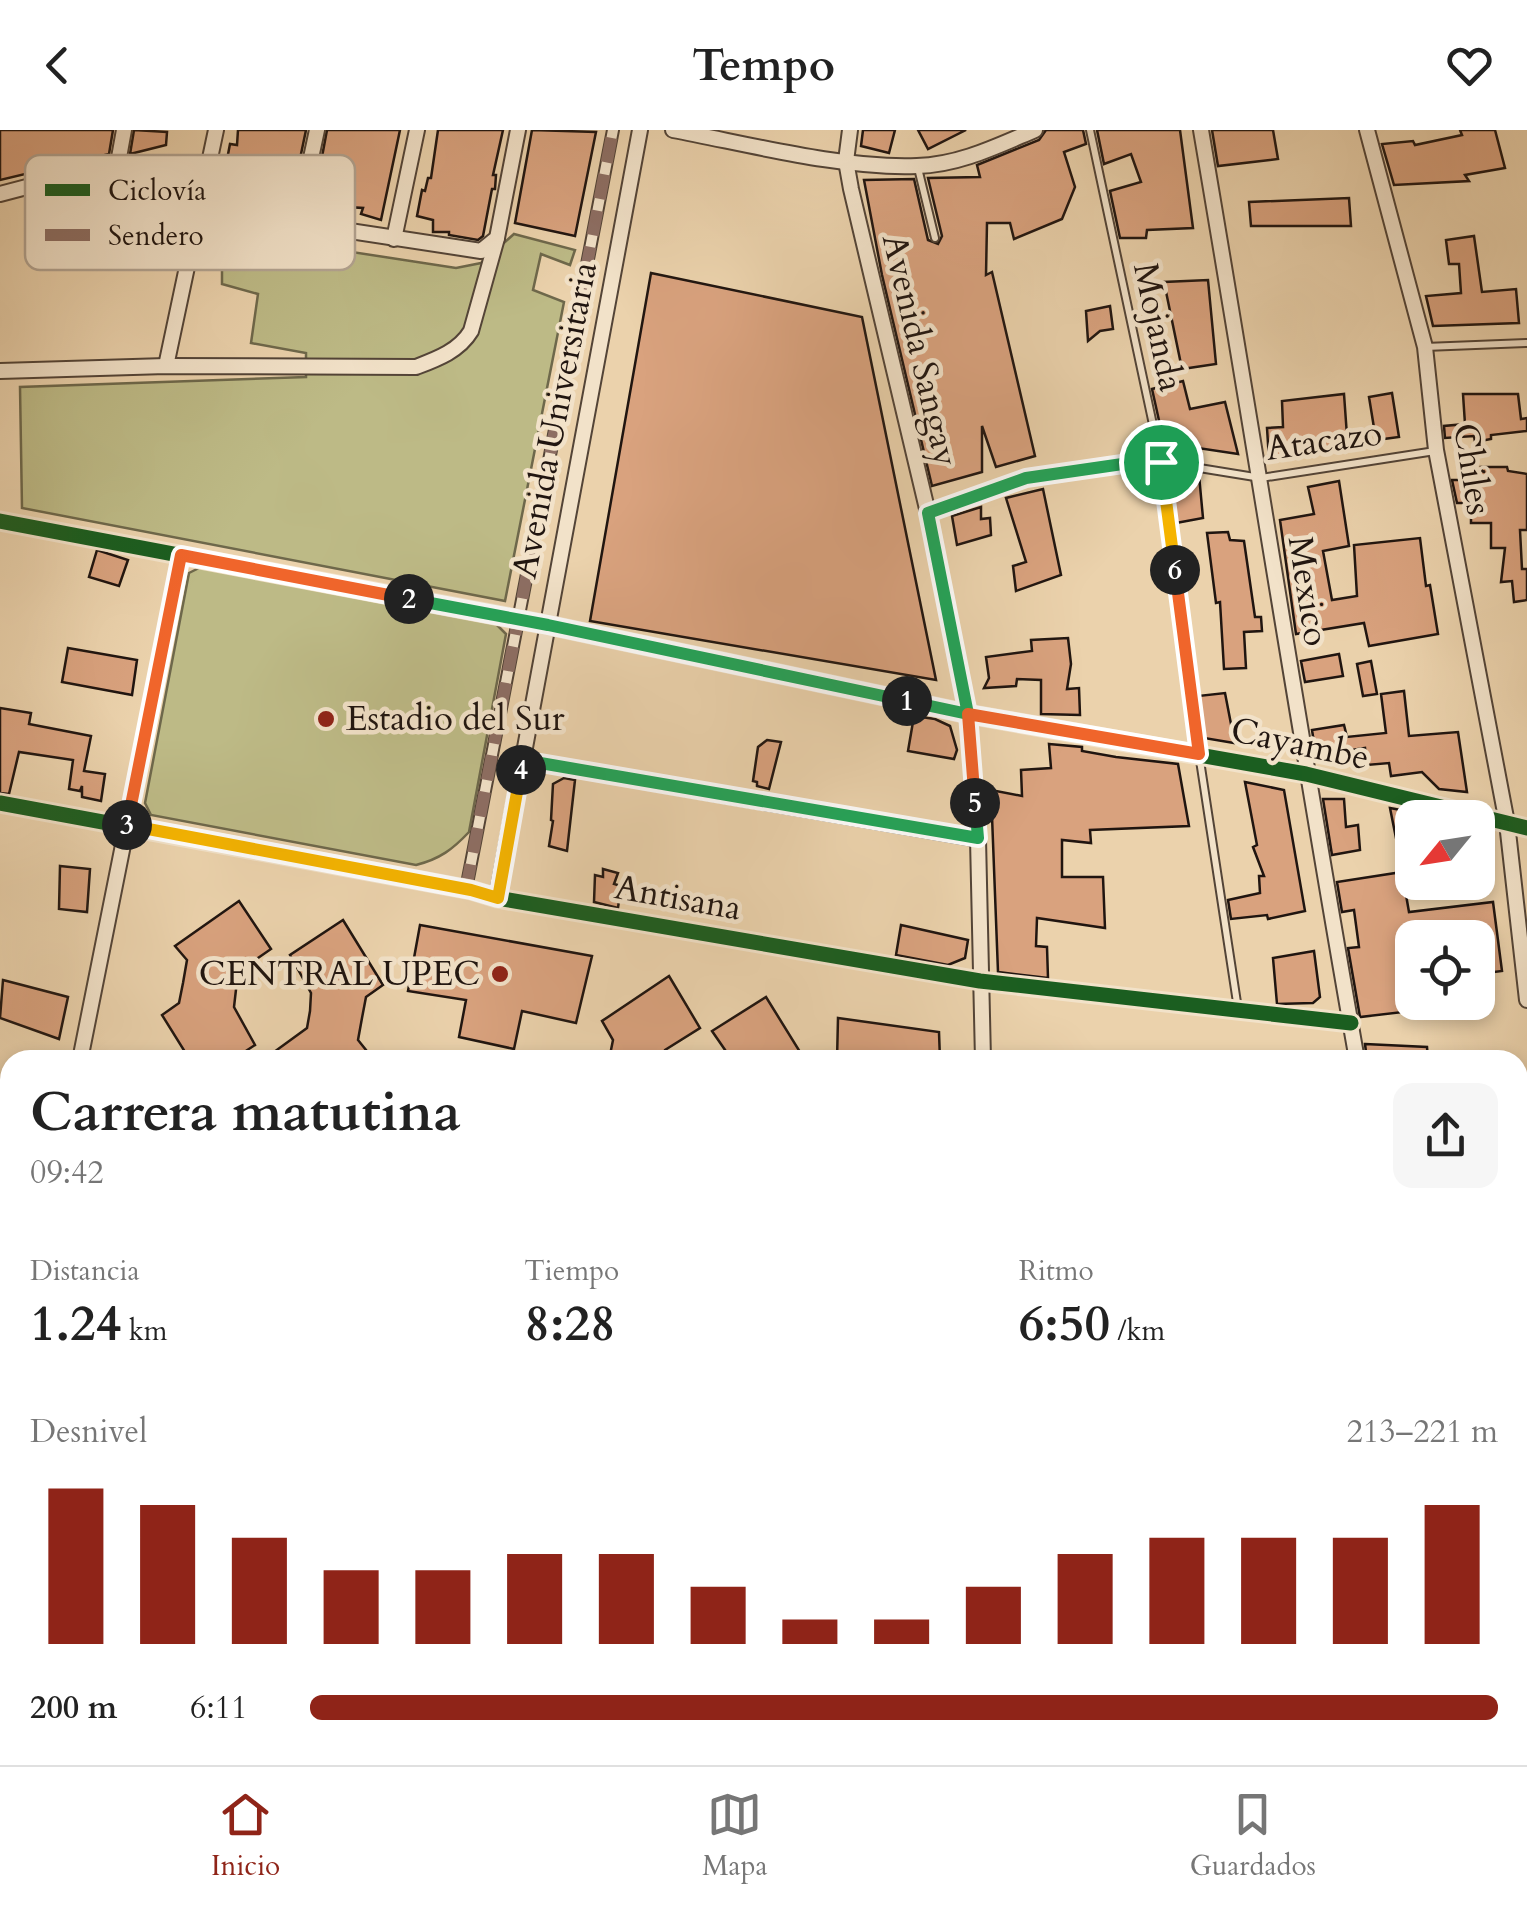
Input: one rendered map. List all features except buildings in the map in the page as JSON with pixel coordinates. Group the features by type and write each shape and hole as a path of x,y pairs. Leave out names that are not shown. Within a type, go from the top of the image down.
{"street":[{"path":"119,155 124,130"},
{"path":"210,155 216,130"},
{"path":"311,155 317,130"},
{"path":"394,239 417,130"},
{"path":"0,370 416,366 435,360 465,341 471,331 497,238 518,130"},
{"path":"466,889 613,130"},
{"name":"Avenida Universitaria","path":"498,898 640,130"},
{"path":"673,130 749,137 846,161 918,166 975,156 1035,130"},
{"name":"Avenida Sangay","path":"850,130 846,161 928,513 968,714 978,838 984,1050"},
{"name":"Mexico","path":"1201,130 1355,1050"},
{"name":"Chiles","path":"1367,130 1425,347 1436,450 1507,822 1527,1000"},
{"path":"0,194 25,187"},
{"path":"355,233 482,251 497,238"},
{"path":"166,366 186,270"},
{"name":"Cayambe","path":"0,520 548,625 968,714 1306,774 1527,828"},
{"path":"82,1050 181,555"},
{"path":"523,760 978,838"},
{"name":"Antisana","path":"0,804 498,898 980,980 1350,1023"}],"lane":[{"name":"Mojanda","path":"1090,130 1161,462 1199,754 1239,1010"},
{"path":"918,166 935,238"},
{"path":"1425,347 1527,344"},
{"name":"Atacazo","path":"928,513 1026,478 1150,460 1261,478 1436,450"}],"shaded area":[{"path":"514,234 575,250 570,265 541,254 533,290 564,302 505,601 22,508 20,387 306,377 306,353 251,343 258,294 222,284 222,270 355,270 355,252 456,268 481,263"},
{"name":"Estadio del Sur","path":"203,566 495,623 506,634 469,832 439,856 416,865 151,815 145,803 189,573"}],"marked path":[{"path":"466,889 613,130"}],"cycle path":[{"path":"0,521 548,625 968,714 1306,774 1527,828"},
{"path":"0,803 497,898 980,981 1351,1023"}],"place":[{"name":"Estadio del Sur","path":"326,719"},
{"name":"CENTRAL UPEC","path":"500,974"}],"route":[{"path":"1161,462 1150,460 1026,478 928,513 968,714 548,625 181,555 127,827 498,898 523,760 978,838 968,714 1199,754 1161,462"}]}
